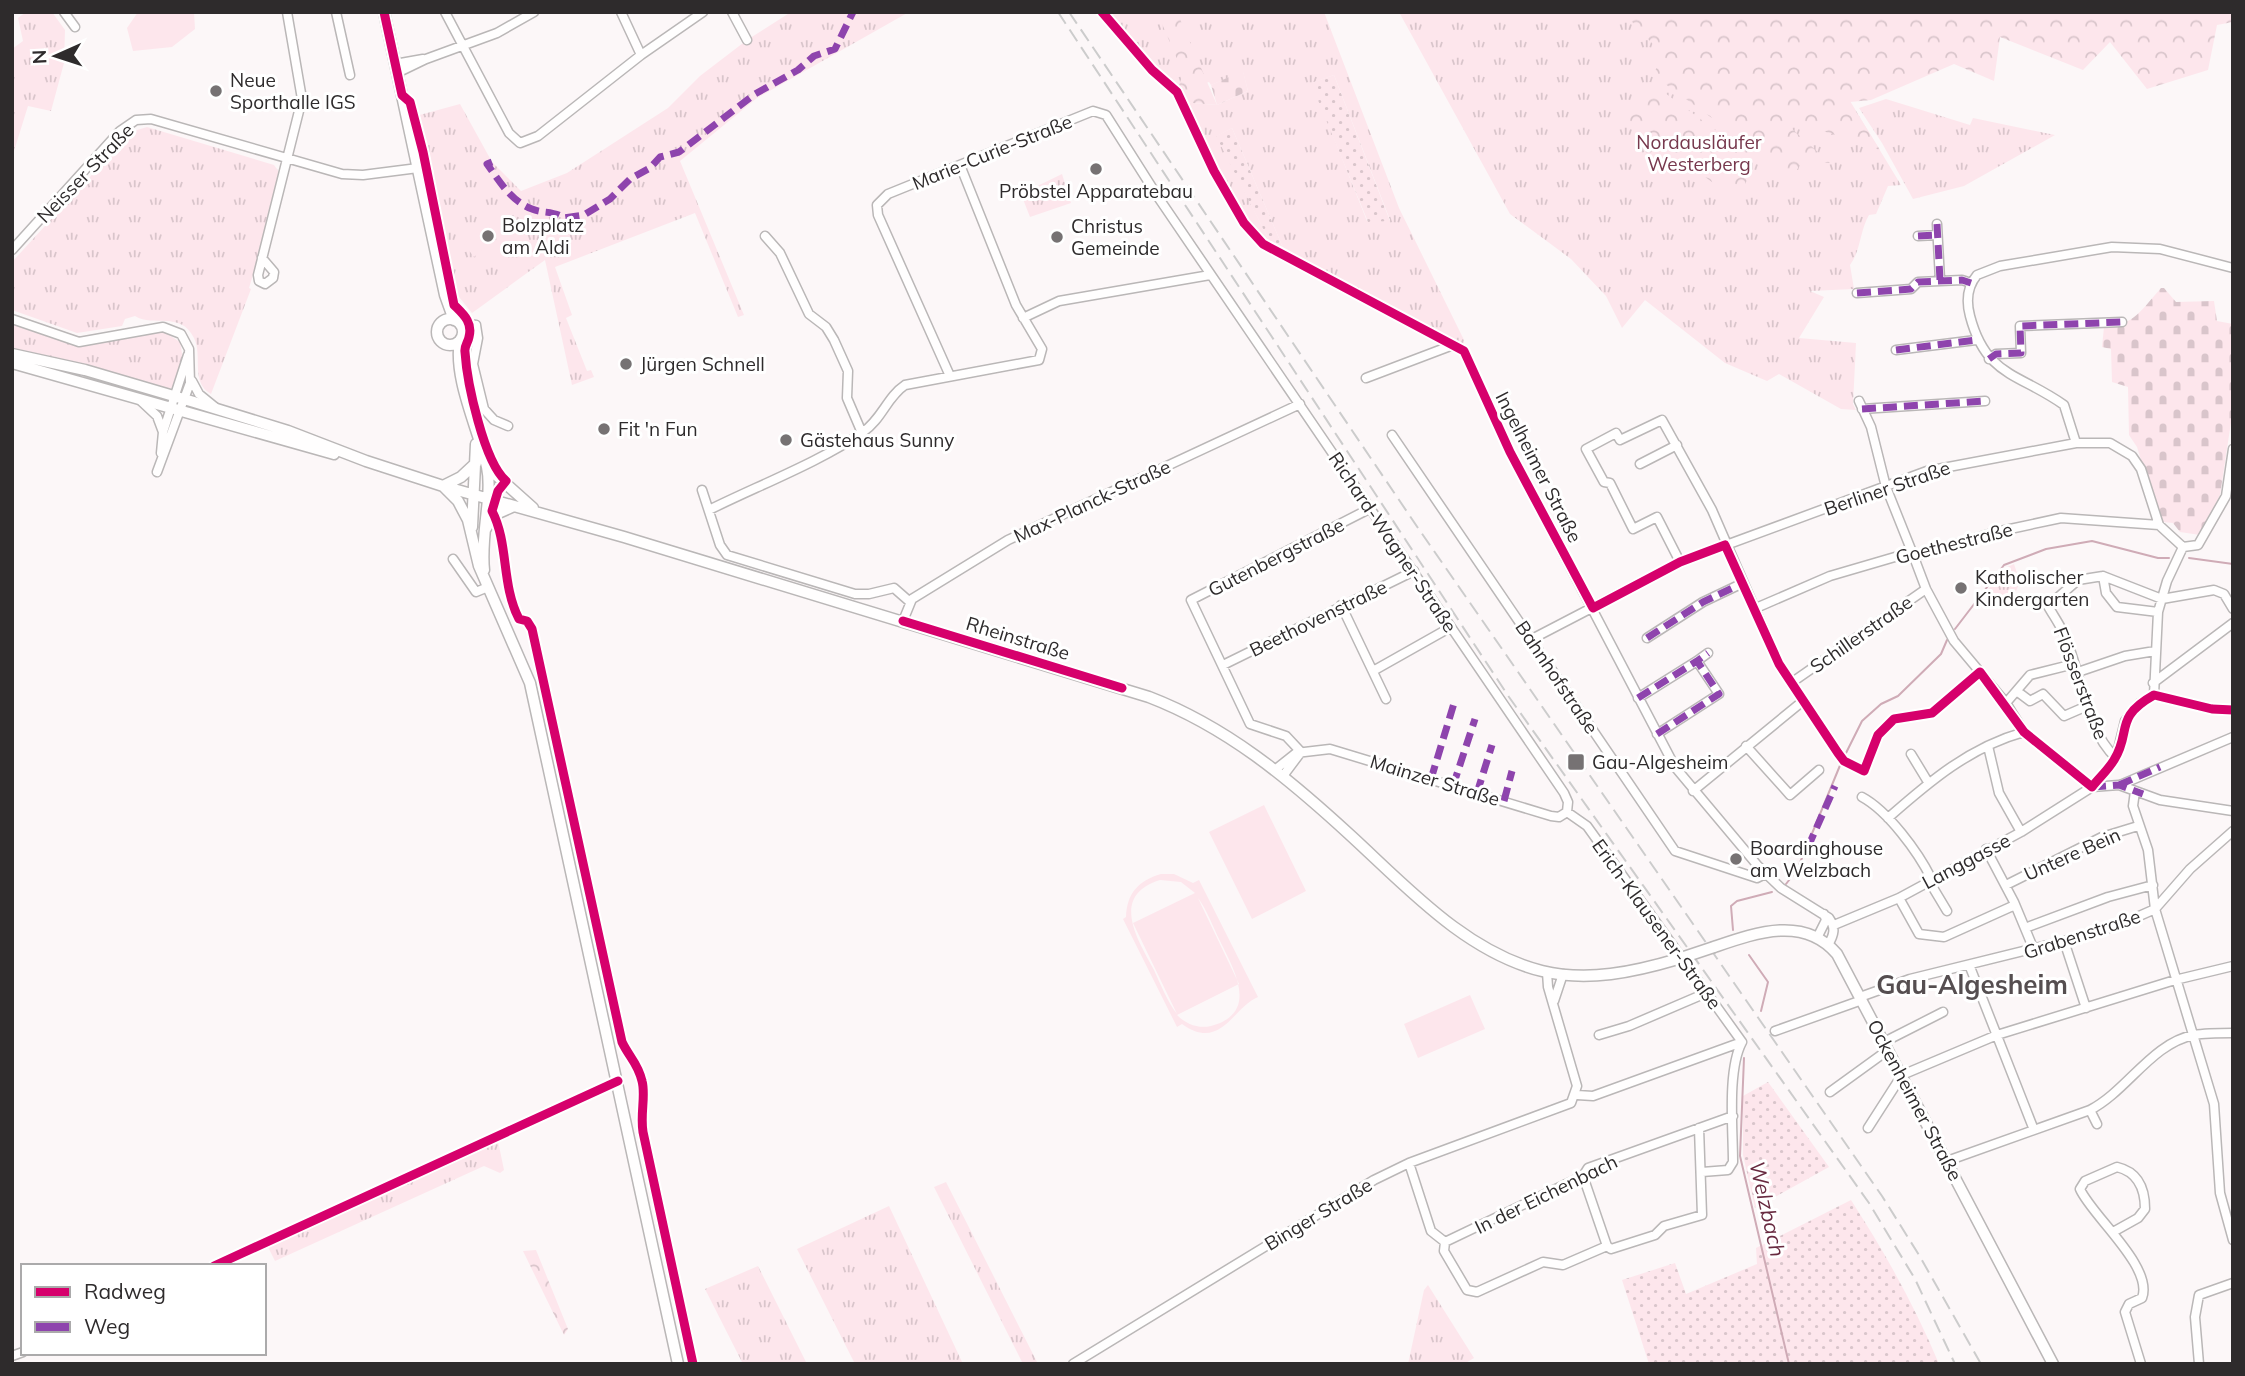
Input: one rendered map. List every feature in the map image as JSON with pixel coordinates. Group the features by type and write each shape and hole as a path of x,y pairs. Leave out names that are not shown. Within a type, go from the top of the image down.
{"main road":[{"path":"384,12 445,295 456,327 460,361 477,437 488,468 482,537 488,587"},
{"path":"456,327 438,334 441,340 449,344 460,361"},
{"path":"449,344 456,327"},
{"path":"12,354 85,370 180,398 288,431 366,461"},
{"path":"12,363 366,461"},
{"path":"471,531 477,437"},
{"name":"Rheinstraße","path":"366,461 903,621 1163,702 1223,732 1279,773 1412,891 1465,934 1500,955 1547,972 1610,975 1678,959 1714,947"},
{"path":"476,463 460,477 443,486 462,507 471,531 476,558 530,683 678,1364"},
{"path":"488,468 512,493 540,512"},
{"path":"482,537 491,518 514,506"},
{"name":"Ockenheimer Straße","path":"1714,947 1770,930 1800,932 1828,945 1843,963 2053,1364"}],"street":[{"path":"64,12 75,27"},
{"path":"262,258 302,99 287,12"},
{"path":"337,12 350,75"},
{"path":"445,12 509,133 520,143 538,136 641,55 703,12"},
{"path":"396,69 497,33 534,12"},
{"path":"621,12 641,55"},
{"path":"732,12 747,40"},
{"name":"Marie-Curie-Straße","path":"950,376 877,215 877,205 888,194 1058,124 1093,111 1106,115 1210,275"},
{"name":"Neisser Straße","path":"12,250 120,131 136,120 151,119 324,171 363,176 418,168"},
{"path":"709,510 862,433 876,423 894,393 905,385 1039,360 1042,354 1039,344 1023,318 960,165"},
{"path":"1937,224 1940,281"},
{"path":"1918,236 1937,235"},
{"path":"765,236 780,253 809,314 826,327 834,340 848,371 847,398 862,433"},
{"path":"2076,443 2064,405 2002,370 1989,359 1976,340 1968,310 1971,283 1986,269 2112,247 2160,249 2233,268"},
{"path":"1023,318 1059,301 1210,275"},
{"name":"Richard-Wagner-Straße","path":"1210,275 1564,793 1567,812"},
{"path":"1857,293 1911,289 1918,282 1962,280 1971,283"},
{"path":"12,319 64,339 86,342 158,327 170,327 184,337 189,352 191,378 199,394 218,410"},
{"path":"1989,359 1996,354 2021,353 2020,326 2122,322"},
{"path":"456,327 476,325 478,338 473,364 484,409 494,420 508,426"},
{"path":"1896,350 1976,340"},
{"name":"Ingelheimer Straße","path":"1366,378 1453,345 1464,351 1510,452 1675,767 1765,874"},
{"path":"176,410 163,432 158,469 180,398 189,352"},
{"path":"180,398 191,378"},
{"path":"137,399 157,416 163,432"},
{"path":"1985,401 1861,405 1871,427 1886,487 1926,589 1954,641 2006,703 2025,732 2092,787 2119,785 2233,737"},
{"name":"Max-Planck-Straße","path":"910,602 1008,540 1300,404"},
{"path":"1680,562 1657,517 1633,529 1610,483 1604,482 1586,449 1616,433 1620,440 1662,420 1712,510 1779,664 1791,683"},
{"name":"Bahnhofstraße","path":"1392,435 1675,851 1754,877 1761,878 1765,874"},
{"name":"Berliner Straße","path":"1593,608 1680,562 1927,471 2076,443 2110,443 2132,456 2141,469 2160,525 2183,547"},
{"path":"1640,464 1677,445"},
{"path":"2154,695 2158,612 2162,599 2183,547 2198,545 2229,497 2233,449"},
{"path":"702,490 720,545 731,557 859,594 894,588 910,602 903,621"},
{"name":"Gutenbergstraße","path":"1301,752 1286,736 1250,724 1191,600 1371,508"},
{"name":"Goethestraße","path":"1756,608 1830,576 1912,552 1922,554 1996,532 2061,519 2160,525"},
{"path":"453,559 476,592 488,587"},
{"name":"Beethovenstraße","path":"1223,665 1414,571"},
{"path":"2103,576 2162,599 2214,590 2224,594 2233,609"},
{"path":"2103,576 2106,593 2117,607 2158,612"},
{"name":"Flösserstraße","path":"2103,576 2078,580 2048,606 2064,634 2087,706 2107,750 2116,758"},
{"path":"1647,638 1703,602 1743,583"},
{"name":"Schillerstraße","path":"1693,791 1802,701 1791,683 1926,589"},
{"path":"1341,605 1386,699"},
{"path":"1530,640 1593,608"},
{"path":"2153,683 2233,623"},
{"path":"1373,671 1451,627"},
{"path":"2006,703 2030,675 2155,651"},
{"path":"1638,698 1709,653"},
{"path":"1657,734 1719,694 1697,660"},
{"path":"2018,692 2030,701 2043,694 2064,716 2087,706"},
{"path":"2092,787 2116,758 2125,721 2140,703 2154,695 2212,709 2233,710"},
{"path":"1802,701 1838,753"},
{"path":"1888,818 1946,768 1988,746 2025,732"},
{"path":"1746,746 1790,796 1819,770"},
{"path":"1988,746 1998,793 2021,832"},
{"name":"Mainzer Straße","path":"1301,752 1330,749 1551,816 1563,816 1567,812"},
{"path":"1279,773 1291,755 1301,752"},
{"path":"1911,754 1928,782"},
{"path":"2119,785 2160,800 2233,811"},
{"name":"Langgasse","path":"1834,925 1899,898 2021,832 2092,787"},
{"path":"2135,790 2133,806 2148,850 2155,909 2214,1104 2220,1193 2233,1240"},
{"path":"1862,797 1888,818 1920,856 1947,911"},
{"name":"Erich-Klausener-Straße","path":"1567,812 1587,826 1742,1042"},
{"name":"Untere Bein","path":"2006,884 2102,837 2138,826"},
{"name":"Grabenstraße","path":"1775,1031 1910,979 1970,967 2119,925 2155,909 2190,869 2233,831"},
{"path":"1986,849 2006,884 2034,950"},
{"path":"1765,874 1781,888 1824,914 1834,925 1828,945"},
{"path":"2025,928 2108,897 2153,885"},
{"path":"1899,898 1919,934 1944,937 2015,905"},
{"path":"1817,938 1826,920 1824,914"},
{"path":"2064,941 2086,1008"},
{"path":"1868,1128 1902,1075 1997,1035 2175,980 2233,966"},
{"path":"1970,967 2034,1130"},
{"path":"1547,972 1577,1095"},
{"path":"1554,1002 1563,974"},
{"path":"1599,1035 1629,1026 1706,993"},
{"path":"1830,1092 1886,1046 1942,1012"},
{"path":"1947,1161 2091,1110 2105,1102 2162,1051 2192,1035 2233,1033"},
{"path":"1702,1172 1728,1170 1734,1162 1733,1116 1737,1052 1742,1042"},
{"name":"Binger Straße","path":"1073,1364 1353,1191 1409,1163 1568,1105 1577,1095 1593,1096 1742,1042"},
{"path":"218,1264 618,1081"},
{"path":"2091,1110 2097,1124"},
{"name":"In der Eichenbach","path":"1445,1242 1583,1176 1588,1168 1733,1116"},
{"path":"1583,1176 1606,1246 1611,1249 1655,1235 1664,1226 1702,1215 1699,1128"},
{"path":"1409,1163 1431,1231 1445,1242 1444,1251 1467,1290 1477,1292 1543,1262 1563,1265 1606,1246"},
{"path":"2113,1232 2138,1218 2145,1209 2140,1184 2129,1171 2117,1167 2085,1181 2080,1189 2129,1255 2144,1290 2142,1298 2129,1304 2125,1312 2141,1364"},
{"path":"2199,1364 2195,1318 2199,1295 2233,1283"}],"green space":[{"path":"26,12 52,12 65,30 64,63 51,111 28,106 14,151 12,49 23,41 18,18"},
{"path":"138,12 194,12 195,29 172,47 133,51 127,28"},
{"path":"791,12 909,12 757,98 680,161 744,315 738,317 695,213 555,267 572,315 566,318 587,371 591,370 594,377 572,385 545,260 472,313 455,292 451,260 443,245 430,176 434,175 434,170 429,170 416,116 460,104 492,162 521,191 567,173 668,108 700,76 747,40"},
{"path":"1102,12 1324,12 1399,208 1464,340 1464,351 1287,257 1232,128 1217,136 1274,250 1256,237 1241,221 1181,102 1217,105 1248,91 1243,72 1211,85 1209,82 1177,92 1152,70","holes":["1334,75 1390,220 1367,221 1312,83"]},
{"path":"1157,12 1177,12 1217,105 1181,102 1177,92 1183,73"},
{"name":"Nordausläufer Westerberg","path":"1399,12 1788,12 1847,96 1901,185 1888,186 1876,214 1869,215 1866,221 1850,265 1854,289 1810,291 1824,297 1799,338 1856,343 1853,404 1856,410 1841,409 1779,374 1767,381 1725,363 1645,300 1622,328 1606,296 1571,259 1510,214"},
{"path":"1623,12 2233,12 2233,22 2217,25 2208,70 2147,89 2110,42 2083,70 2000,37 1994,81 1954,64 1871,100 1850,102 1880,150 1814,128 1789,115 1790,127 1830,163 1801,163 1795,173 1745,155 1735,138 1716,121 1653,75 1663,55"},
{"path":"1243,71 1248,91 1217,105 1211,85"},
{"path":"1334,75 1390,221 1368,222 1311,83"},
{"path":"1650,82 1729,140 1750,171 1739,202 1628,120"},
{"path":"1886,99 1970,125 1973,118 2055,135 1964,186 1913,199 1859,108"},
{"path":"147,127 274,165 279,172 268,225 249,288 251,289 211,394 201,383 194,338 182,324 150,321 135,316 125,319 122,326 77,333 12,310 12,262 131,132"},
{"path":"1232,128 1287,257 1274,250 1216,136"},
{"path":"1062,174 1071,203 1030,217 1021,194"},
{"name":"Bolzplatz am Aldi","path":"502,214 511,227 474,257 464,244"},
{"path":"2161,288 2176,302 2214,301 2217,321 2233,324 2233,409 2220,495 2200,535 2180,532 2173,523 2162,522 2158,516 2137,447 2129,435 2128,387 2112,382 2111,349 2102,347 2104,327 2130,320"},
{"path":"12,324 64,342 87,346 163,331 180,342 183,359 175,387 165,389 84,364 12,348"},
{"path":"2014,564 2020,582 2013,598 1999,604 1987,591 2005,568"},
{"path":"1264,805 1306,891 1252,919 1209,832"},
{"path":"1161,874 1174,874 1193,883 1199,880 1258,997 1217,1030 1207,1033 1195,1031 1182,1024 1177,1027 1123,919 1135,889 1146,880","holes":["1160,880 1181,882 1195,893 1133,923 1177,1014 1135,933 1132,920 1131,908 1135,897 1144,887","1198,898 1210,919 1237,979","1238,985 1235,1011 1226,1020 1201,1027 1192,1025 1177,1015"]},
{"path":"1470,995 1485,1029 1418,1058 1404,1024"},
{"path":"1768,1082 1829,1167 1755,1208 1743,1155 1743,1096"},
{"path":"498,1141 504,1170 500,1173 484,1166 275,1261 267,1245"},
{"path":"946,1182 1038,1364 1023,1364 934,1187"},
{"path":"1851,1200 1899,1280 1939,1364 1649,1364 1622,1280 1675,1263 1686,1294 1757,1264 1756,1248"},
{"path":"889,1206 963,1364 855,1364 797,1249"},
{"path":"536,1250 568,1329 564,1335 523,1251"},
{"path":"758,1266 807,1364 743,1364 705,1289"},
{"path":"1428,1285 1474,1358 1464,1364 1408,1364 1424,1290"}],"waterway":[{"name":"Welzbach","path":"1955,629 2004,565 2046,549 2092,541 2158,558 2169,558"},
{"name":"Welzbach","path":"2189,558 2233,564"},
{"name":"Welzbach","path":"1786,884 1797,870 1841,763 1862,721 1881,704 1898,696 1941,654 1947,640"},
{"name":"Welzbach","path":"1733,930 1731,906 1737,901 1772,892"},
{"name":"Welzbach","path":"1749,955 1768,982 1761,1011"},
{"name":"Welzbach","path":"1744,1058 1740,1156 1789,1364"}],"railway":[{"path":"1058,12 1509,697 1869,1203 1915,1279 1955,1364"},
{"path":"1069,12 1418,528 1882,1196 1981,1364"}],"marked path":[{"path":"492,162 487,164 501,184 525,206 564,218 584,215 610,199 630,179 650,168 660,157 679,152 755,94 798,70 814,56 835,49 853,12"},
{"path":"1937,224 1940,280"},
{"path":"1918,236 1937,235"},
{"path":"1857,293 1911,289 1918,282 1962,280 1971,283"},
{"path":"1989,359 1996,354 2021,353 2020,326 2122,322"},
{"path":"1896,350 1976,340"},
{"path":"1862,409 1985,401"},
{"path":"1647,638 1703,602 1743,583"},
{"path":"1657,734 1719,694 1697,661 1708,653"},
{"path":"1638,698 1697,661"},
{"path":"1431,779 1455,700"},
{"path":"1453,786 1475,719"},
{"path":"1477,793 1492,745"},
{"path":"2119,785 2160,767"},
{"path":"1504,801 1512,771"},
{"path":"2092,787 2119,785 2143,794"},
{"path":"1808,847 1835,786"}],"cycle path":[{"path":"384,12 402,95 410,102 423,152 454,305 470,327 465,352 478,421 491,457 506,481 498,491 492,511 501,537 513,606 519,619 527,621 532,629 622,1042 642,1081 643,1132 693,1364"},
{"path":"1102,12 1152,70 1177,92 1214,171 1244,223 1263,244 1464,351 1510,452 1593,608 1680,562 1725,545 1779,664 1844,761 1864,771 1878,735 1894,719 1932,713 1980,672 2024,732 2092,787 2114,760 2128,718 2141,703 2154,695 2212,709 2233,710"},
{"path":"903,621 1122,688"},
{"path":"218,1264 618,1081"}],"place":[{"name":"Neue Sporthalle IGS","path":"216,91"},
{"name":"Pröbstel Apparatebau","path":"1096,169"},
{"name":"Bolzplatz am Aldi","path":"488,236"},
{"name":"Christus Gemeinde","path":"1057,237"},
{"name":"Jürgen Schnell","path":"626,364"},
{"name":"Fit 'n Fun","path":"604,429"},
{"name":"Gästehaus Sunny","path":"786,440"},
{"name":"Katholischer Kindergarten","path":"1961,588"},
{"name":"Gau-Algesheim","path":"1576,762"},
{"name":"Boardinghouse am Welzbach","path":"1736,859"}],"district":[{"name":"Gau-Algesheim","path":"1972,985"}]}
